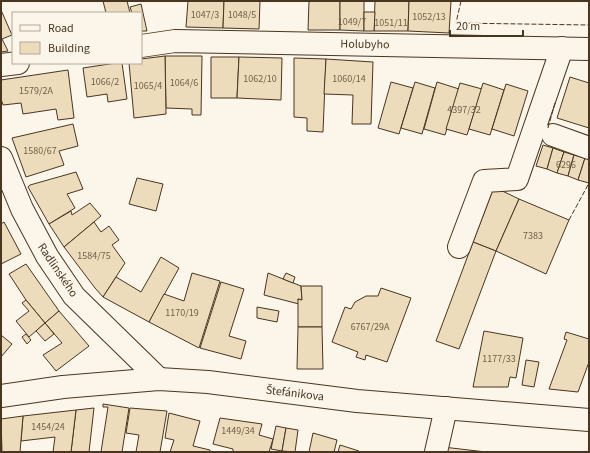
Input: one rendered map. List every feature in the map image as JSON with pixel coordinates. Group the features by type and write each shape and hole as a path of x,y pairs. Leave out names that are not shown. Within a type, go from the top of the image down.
{"street":[{"name":"Holubyho","path":"142,46 175,41 589,49"},
{"path":"459,247 484,181 517,179 562,48"},
{"path":"1,65 12,64"},
{"path":"553,135 589,148"},
{"name":"Radlinského","path":"1,158 22,209 47,256 74,296 159,379"},
{"name":"Štefánikova","path":"1,395 62,387 159,379 208,382 357,401 589,420"},
{"path":"436,452 446,408"}],"building":[{"path":"103,1 127,1 130,12 106,12"},
{"path":"188,1 224,1 223,28 186,27"},
{"path":"224,1 260,1 259,29 223,28"},
{"path":"309,1 340,1 340,30 308,30"},
{"path":"340,1 364,1 364,31 340,30"},
{"path":"375,1 409,1 408,31 374,31"},
{"path":"409,1 451,1 449,33 408,31"},
{"path":"141,4 147,31 142,31 142,12 132,12 130,7"},
{"path":"1,10 12,35 2,39 8,51 1,52"},
{"path":"364,12 375,12 374,31 364,31"},
{"path":"165,56 202,56 201,115 192,115 192,109 166,108"},
{"path":"165,56 166,114 134,118 129,64 142,64 142,59"},
{"path":"211,57 239,57 237,98 211,98"},
{"path":"239,57 282,58 281,100 237,98"},
{"path":"294,58 326,59 323,132 307,131 307,118 294,117"},
{"path":"326,59 373,62 371,124 352,124 353,95 324,94"},
{"path":"109,64 122,64 127,99 108,102 107,94 87,97 83,68"},
{"path":"68,70 74,118 58,120 56,109 23,114 21,103 3,105 1,99 1,80"},
{"path":"570,77 589,83 589,128 557,118"},
{"path":"391,82 413,88 399,134 378,128"},
{"path":"415,82 435,88 422,134 401,128"},
{"path":"437,82 459,89 445,135 424,129"},
{"path":"460,83 482,89 467,135 446,129"},
{"path":"483,83 504,90 490,135 469,129"},
{"path":"506,84 528,91 514,136 492,129"},
{"path":"73,124 78,146 59,151 64,165 26,177 12,138"},
{"path":"543,145 553,148 547,169 536,166"},
{"path":"553,148 564,152 557,173 547,169"},
{"path":"564,152 574,155 568,176 557,173"},
{"path":"574,155 585,158 578,180 568,176"},
{"path":"585,158 589,159 589,183 578,180"},
{"path":"76,172 83,189 67,194 75,208 49,224 28,187 30,185"},
{"path":"137,178 163,184 156,211 129,204"},
{"path":"494,187 519,199 496,251 473,242"},
{"path":"519,199 569,220 546,274 496,251"},
{"path":"90,203 101,216 64,247 49,224 71,211 72,215"},
{"path":"4,222 21,254 1,264 1,224"},
{"path":"94,222 101,232 109,226 119,240 112,245 125,263 103,297 64,247"},
{"path":"473,242 496,251 459,349 436,341"},
{"path":"161,257 179,268 149,322 103,297 116,277 141,292"},
{"path":"26,264 59,311 45,323 26,300 9,274"},
{"path":"192,273 220,281 199,348 149,322 164,294 184,301"},
{"path":"268,273 301,286 302,300 298,299 299,304 264,295"},
{"path":"286,273 295,277 293,283 283,279"},
{"path":"221,282 244,289 229,336 246,341 241,359 200,348"},
{"path":"301,286 322,286 322,327 298,327 298,299 302,300"},
{"path":"381,288 411,298 387,362 366,355 365,360 356,357 358,352 332,342 345,307 351,309 355,302 366,296 378,296"},
{"path":"26,300 45,323 29,337 16,321 29,311 22,303"},
{"path":"257,307 279,311 277,322 257,318"},
{"path":"59,311 89,346 56,371 43,355 62,343 45,323"},
{"path":"45,323 54,334 45,341 36,331"},
{"path":"298,327 322,327 323,369 297,369"},
{"path":"484,331 523,338 516,378 510,377 508,387 473,387"},
{"path":"566,332 589,339 589,362 578,392 549,389 567,340 564,339"},
{"path":"26,334 31,340 27,344 22,337"},
{"path":"1,335 12,344 1,357"},
{"path":"526,360 539,362 534,387 522,385"},
{"path":"103,404 129,408 122,452 101,452 108,407 103,407"},
{"path":"94,408 89,452 71,452 76,410"},
{"path":"130,408 167,411 160,452 136,452 139,435 126,433"},
{"path":"76,410 71,452 53,452 55,437 21,441 23,416"},
{"path":"169,413 200,421 193,446 210,450 210,452 170,452 174,440 165,438"},
{"path":"23,416 20,452 2,452 1,419"},
{"path":"220,418 262,424 259,435 273,439 269,452 233,452 233,449 213,444"},
{"path":"276,426 286,428 282,451 271,449"},
{"path":"286,428 298,430 295,452 282,451"},
{"path":"313,433 337,440 334,452 309,452"},
{"path":"340,445 359,451 359,452 338,452"},
{"path":"443,447 486,452 442,452"}],"fence":[{"path":"461,1 456,23 589,25"},
{"path":"548,128 555,103"},
{"path":"569,220 589,183"}]}
